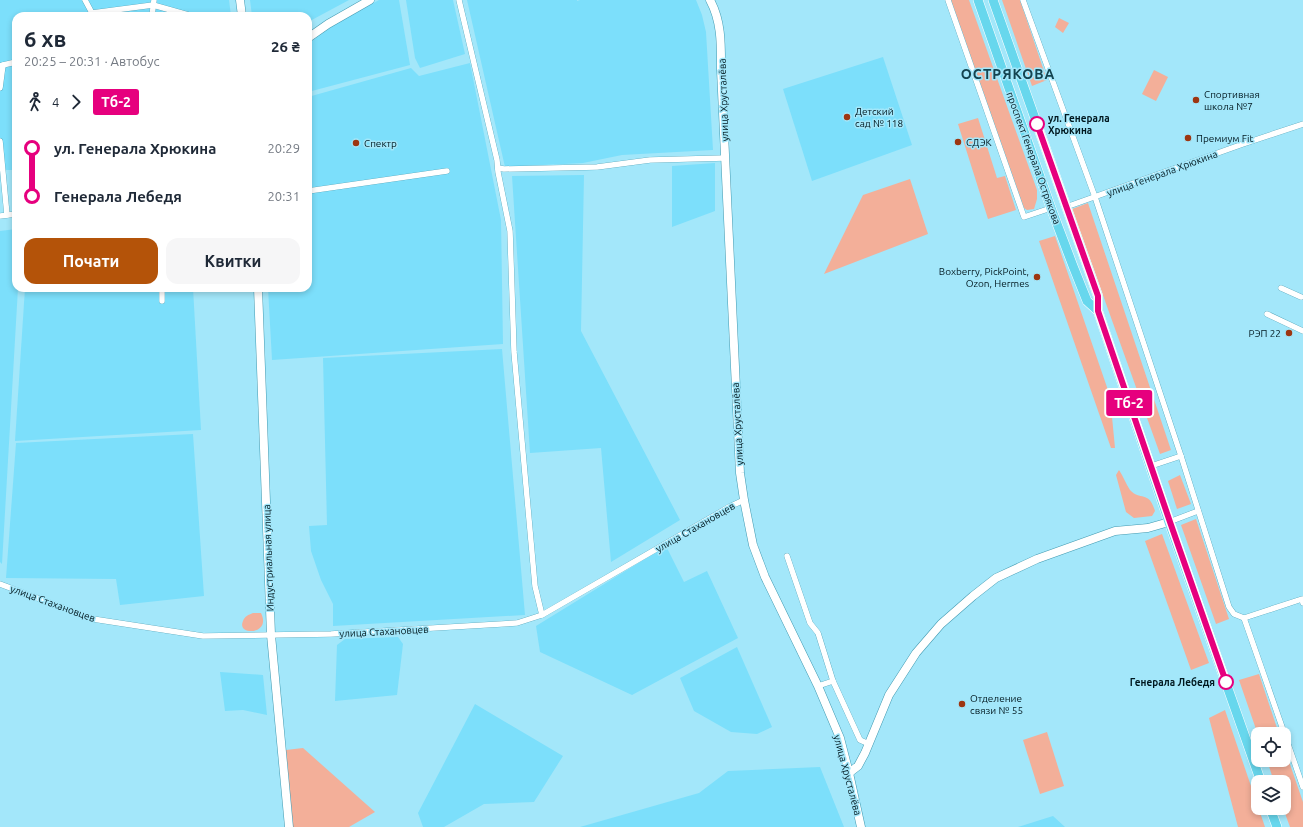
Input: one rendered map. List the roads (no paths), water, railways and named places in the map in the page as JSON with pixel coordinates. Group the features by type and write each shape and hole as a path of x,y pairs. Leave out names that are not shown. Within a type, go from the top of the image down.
{"main road":[{"path":"240,0 242,12"},
{"path":"312,35 328,24 370,0"},
{"name":"улица Хрусталёва","path":"710,0 714,8 721,33 721,70 738,450 744,500 754,545 765,577 818,686 840,738 861,827"},
{"name":"проспект Генерала Острякова","path":"978,0 1051,208 1087,301 1098,311"},
{"name":"проспект Генерала Острякова","path":"993,0 1098,296 1098,311 1259,775"},
{"name":"Индустриальная улица","path":"258,292 272,635 288,827"},
{"path":"849,773 858,766 869,744 889,695 916,653 941,624 996,578 1037,559 1115,531 1148,528 1170,522"},
{"path":"1273,815 1277,827"}],"street":[{"path":"85,0 91,12"},
{"path":"459,0 497,160 510,231 514,352 535,586 542,615"},
{"path":"948,0 1024,217 1051,208"},
{"path":"1023,0 1095,197 1181,456 1229,607 1234,614 1244,618 1302,599 1303,603"},
{"path":"98,12 153,3 180,12"},
{"path":"0,88 2,66 12,63"},
{"name":"улица Генерала Хрюкина","path":"1066,207 1303,124"},
{"path":"0,141 7,215"},
{"path":"498,168 597,167 650,160 725,158"},
{"path":"312,190 447,171"},
{"path":"0,216 12,214"},
{"path":"1281,288 1301,296"},
{"path":"162,292 162,301"},
{"path":"1267,314 1303,331"},
{"path":"1151,466 1181,456"},
{"name":"улица Стахановцев","path":"0,584 93,619 203,636 331,634 512,624 542,615 729,507 744,500"},
{"path":"1170,522 1198,511"},
{"path":"787,556 810,623 818,633 833,680 860,740 869,744"},
{"path":"1244,618 1303,787"},
{"path":"818,686 833,680"}],"place":[{"name":"Спортивная школа №7","path":"1196,100"},
{"name":"Детский сад № 118","path":"847,117"},
{"name":"ул. Генерала Хрюкина","path":"1037,124"},
{"name":"Премиум Fit","path":"1188,138"},
{"name":"СДЭК","path":"958,142"},
{"name":"Спектр","path":"356,143"},
{"name":"Boxberry, PickPoint, Ozon, Hermes","path":"1037,277"},
{"name":"РЭП 22","path":"1289,333"},
{"name":"Генерала Лебедя","path":"1226,682"},
{"name":"Отделение связи № 55","path":"962,704"}],"district":[{"name":"ОСТРЯКОВА","path":"1008,74"}]}
